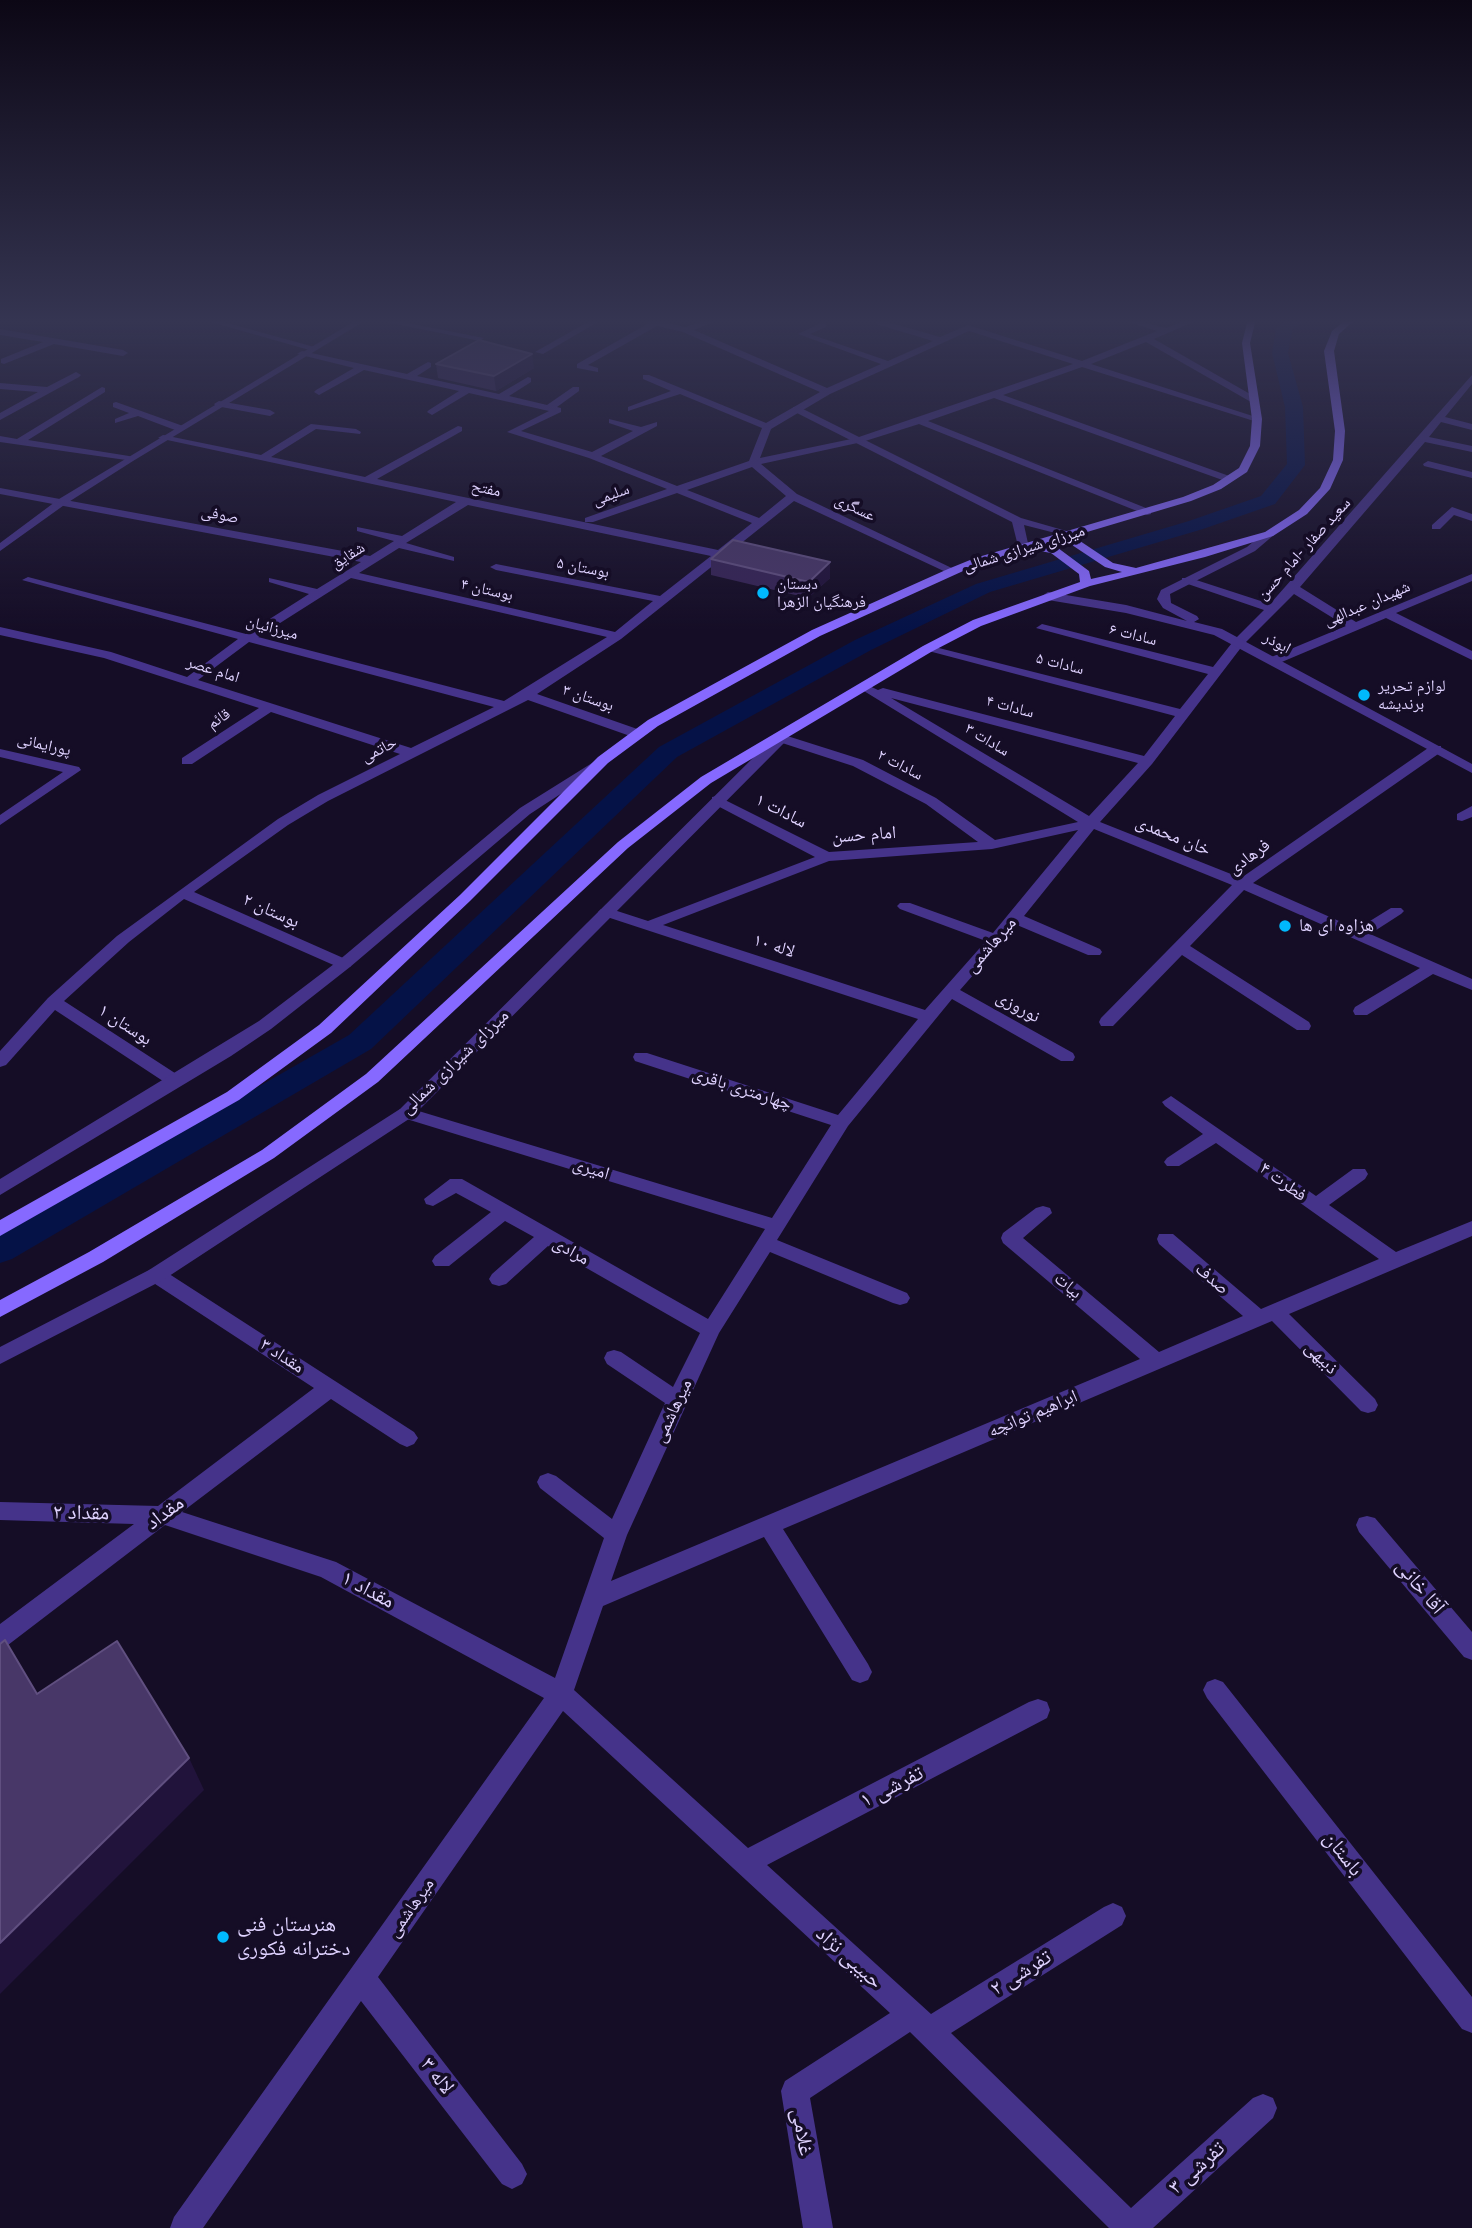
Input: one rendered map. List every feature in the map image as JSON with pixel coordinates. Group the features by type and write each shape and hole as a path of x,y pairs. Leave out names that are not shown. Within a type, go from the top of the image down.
{"main road":[{"name":"میرزای شیرازی شمالی","path":"0,1229 233,1096 325,1029 465,898 603,760 638,734 735,676 816,633 952,571 1023,548 1074,538 1187,499 1228,479 1243,470 1255,446 1257,423"},
{"name":"میرزای شیرازی شمالی","path":"0,1309 96,1257 268,1154 372,1078 623,845 706,780 927,649 977,623 1086,579 1137,571 1269,534 1303,512 1325,489 1338,460 1339,423"},
{"path":"1074,538 1108,565 1137,571"},
{"path":"1023,548 1054,551 1086,579"}],"street":[{"path":"18,442 49,423"},
{"path":"165,423 179,428"},
{"path":"0,548 63,502 187,423"},
{"path":"531,423 512,432 593,456 759,522"},
{"path":"618,423 641,430"},
{"path":"757,423 767,427"},
{"path":"753,463 767,427 773,423"},
{"path":"824,423 1017,520 1074,538"},
{"name":"سلیمی","path":"589,520 673,488 753,463 858,440 913,423"},
{"path":"924,423 1147,512"},
{"path":"1073,423 1228,479"},
{"name":"سعید صفار -امام حسن","path":"1239,642 1293,588 1436,423"},
{"path":"593,456 654,424"},
{"path":"262,459 314,426 356,432"},
{"path":"366,481 458,429"},
{"name":"مفتح","path":"163,438 719,554"},
{"path":"0,439 129,459"},
{"path":"1423,439 1472,449"},
{"name":"عسگری","path":"753,463 793,496 952,571"},
{"path":"1428,464 1472,475"},
{"name":"صوفی","path":"0,491 371,560"},
{"name":"حاتمی","path":"0,1061 54,1002 123,939 283,821 527,695 617,636 793,496"},
{"name":"شقایق","path":"189,681 247,638 466,501"},
{"path":"1436,527 1452,510 1472,518"},
{"path":"1017,520 1023,548"},
{"path":"361,529 450,559"},
{"path":"1218,632 1167,605 1163,599 1165,593 1251,549 1269,534"},
{"name":"بوستان ۵","path":"496,567 664,600"},
{"name":"بوستان ۴","path":"350,574 617,636"},
{"name":"شهیدان عبدالهی","path":"1273,661 1472,577"},
{"name":"میرزائیان","path":"28,580 508,706"},
{"path":"273,580 319,593"},
{"path":"1186,580 1272,609"},
{"path":"1293,588 1355,626"},
{"name":"ابوذر","path":"1048,596 1126,609 1218,632 1472,769"},
{"path":"1386,613 1472,656"},
{"name":"سادات ۶","path":"1042,628 1216,672"},
{"name":"امام عصر","path":"0,631 107,655 411,753"},
{"name":"میرهاشمی","path":"185,2228 561,1694 616,1535 677,1400 711,1331 842,1122 950,991 997,940 1091,823 1147,761 1239,642"},
{"name":"سادات ۵","path":"927,649 1185,714"},
{"name":"سادات ۴","path":"865,688 1147,761"},
{"name":"سادات ۳","path":"865,688 1091,823"},
{"name":"بوستان ۳","path":"527,695 638,734"},
{"name":"قائم","path":"187,761 270,707"},
{"name":"میرزای شیرازی شمالی","path":"0,1356 156,1275 406,1113 780,738"},
{"name":"سادات ۲","path":"780,738 870,769 931,801 992,845"},
{"name":"فرهادی","path":"1107,1021 1242,884 1436,749"},
{"name":"پورایمانی","path":"0,753 74,770 0,821"},
{"name":"میرزای شیرازی شمالی","path":"2,1185 265,1025 344,964 525,811 603,760"},
{"name":"سادات ۱","path":"717,800 827,857"},
{"name":"امام حسن","path":"650,925 827,857 992,845 1091,823"},
{"name":"خان محمدی","path":"1091,823 1242,884 1472,985"},
{"name":"بوستان ۲","path":"183,893 344,964"},
{"path":"905,906 997,940"},
{"path":"1358,935 1395,911"},
{"name":"لاله ۱۰","path":"607,912 929,1017"},
{"path":"1015,918 1094,952"},
{"path":"1179,946 1303,1026"},
{"path":"1361,1011 1432,968"},
{"name":"نوروزی","path":"950,991 1067,1057"},
{"name":"بوستان ۱","path":"54,1002 175,1081"},
{"name":"چهارمتری باقری","path":"641,1056 842,1122"},
{"name":"فطرت ۴","path":"1171,1102 1395,1261"},
{"name":"امیری","path":"406,1113 771,1234 900,1298"},
{"path":"1173,1162 1216,1134"},
{"path":"1315,1205 1359,1174"},
{"name":"مرادی","path":"433,1199 456,1184 711,1331"},
{"path":"442,1261 504,1212"},
{"name":"بیات","path":"1044,1213 1010,1238 1157,1362"},
{"name":"ابراهیم توانچه","path":"594,1599 1472,1228"},
{"path":"499,1279 546,1237"},
{"name":"صدف","path":"1166,1238 1267,1315"},
{"name":"مقداد ۳","path":"156,1275 407,1438"},
{"name":"ذبیهی","path":"1267,1315 1368,1405"},
{"path":"614,1358 677,1400"},
{"name":"مقداد","path":"0,1638 330,1388"},
{"path":"548,1482 616,1535"},
{"name":"مقداد ۲","path":"0,1511 162,1515"},
{"name":"مقداد ۱","path":"162,1515 328,1569 561,1694"},
{"path":"769,1525 860,1672"},
{"name":"آقا خانی","path":"1367,1525 1472,1649"},
{"name":"باستان","path":"1215,1690 1472,2018"},
{"name":"حبیبی نژاد","path":"561,1694 921,2023 1131,2228"},
{"name":"تفرشی ۱","path":"745,1863 1038,1710"},
{"name":"تفرشی ۲","path":"921,2023 1113,1916"},
{"name":"لاله ۳","path":"361,1978 512,2174"},
{"name":"غلامی","path":"818,2228 794,2091 921,2023"},
{"name":"تفرشی ۳","path":"1131,2228 1264,2108"}],"building":[{"path":"733,540 830,562 809,582 711,559"},
{"path":"5,1640 37,1694 117,1641 189,1758 0,1943 0,1644"}],"waterway":[{"path":"0,1250 360,1042 668,752 863,645 983,588 1196,525 1268,500 1296,465 1295,423"}],"place":[{"name":"دبستان فرهنگیان الزهرا","path":"763,593"},
{"name":"لوازم تحریر برندیشه","path":"1364,695"},
{"name":"هزاوه ای ها","path":"1285,926"},
{"name":"هنرستان فنی دخترانه فکوری","path":"223,1937"}]}
